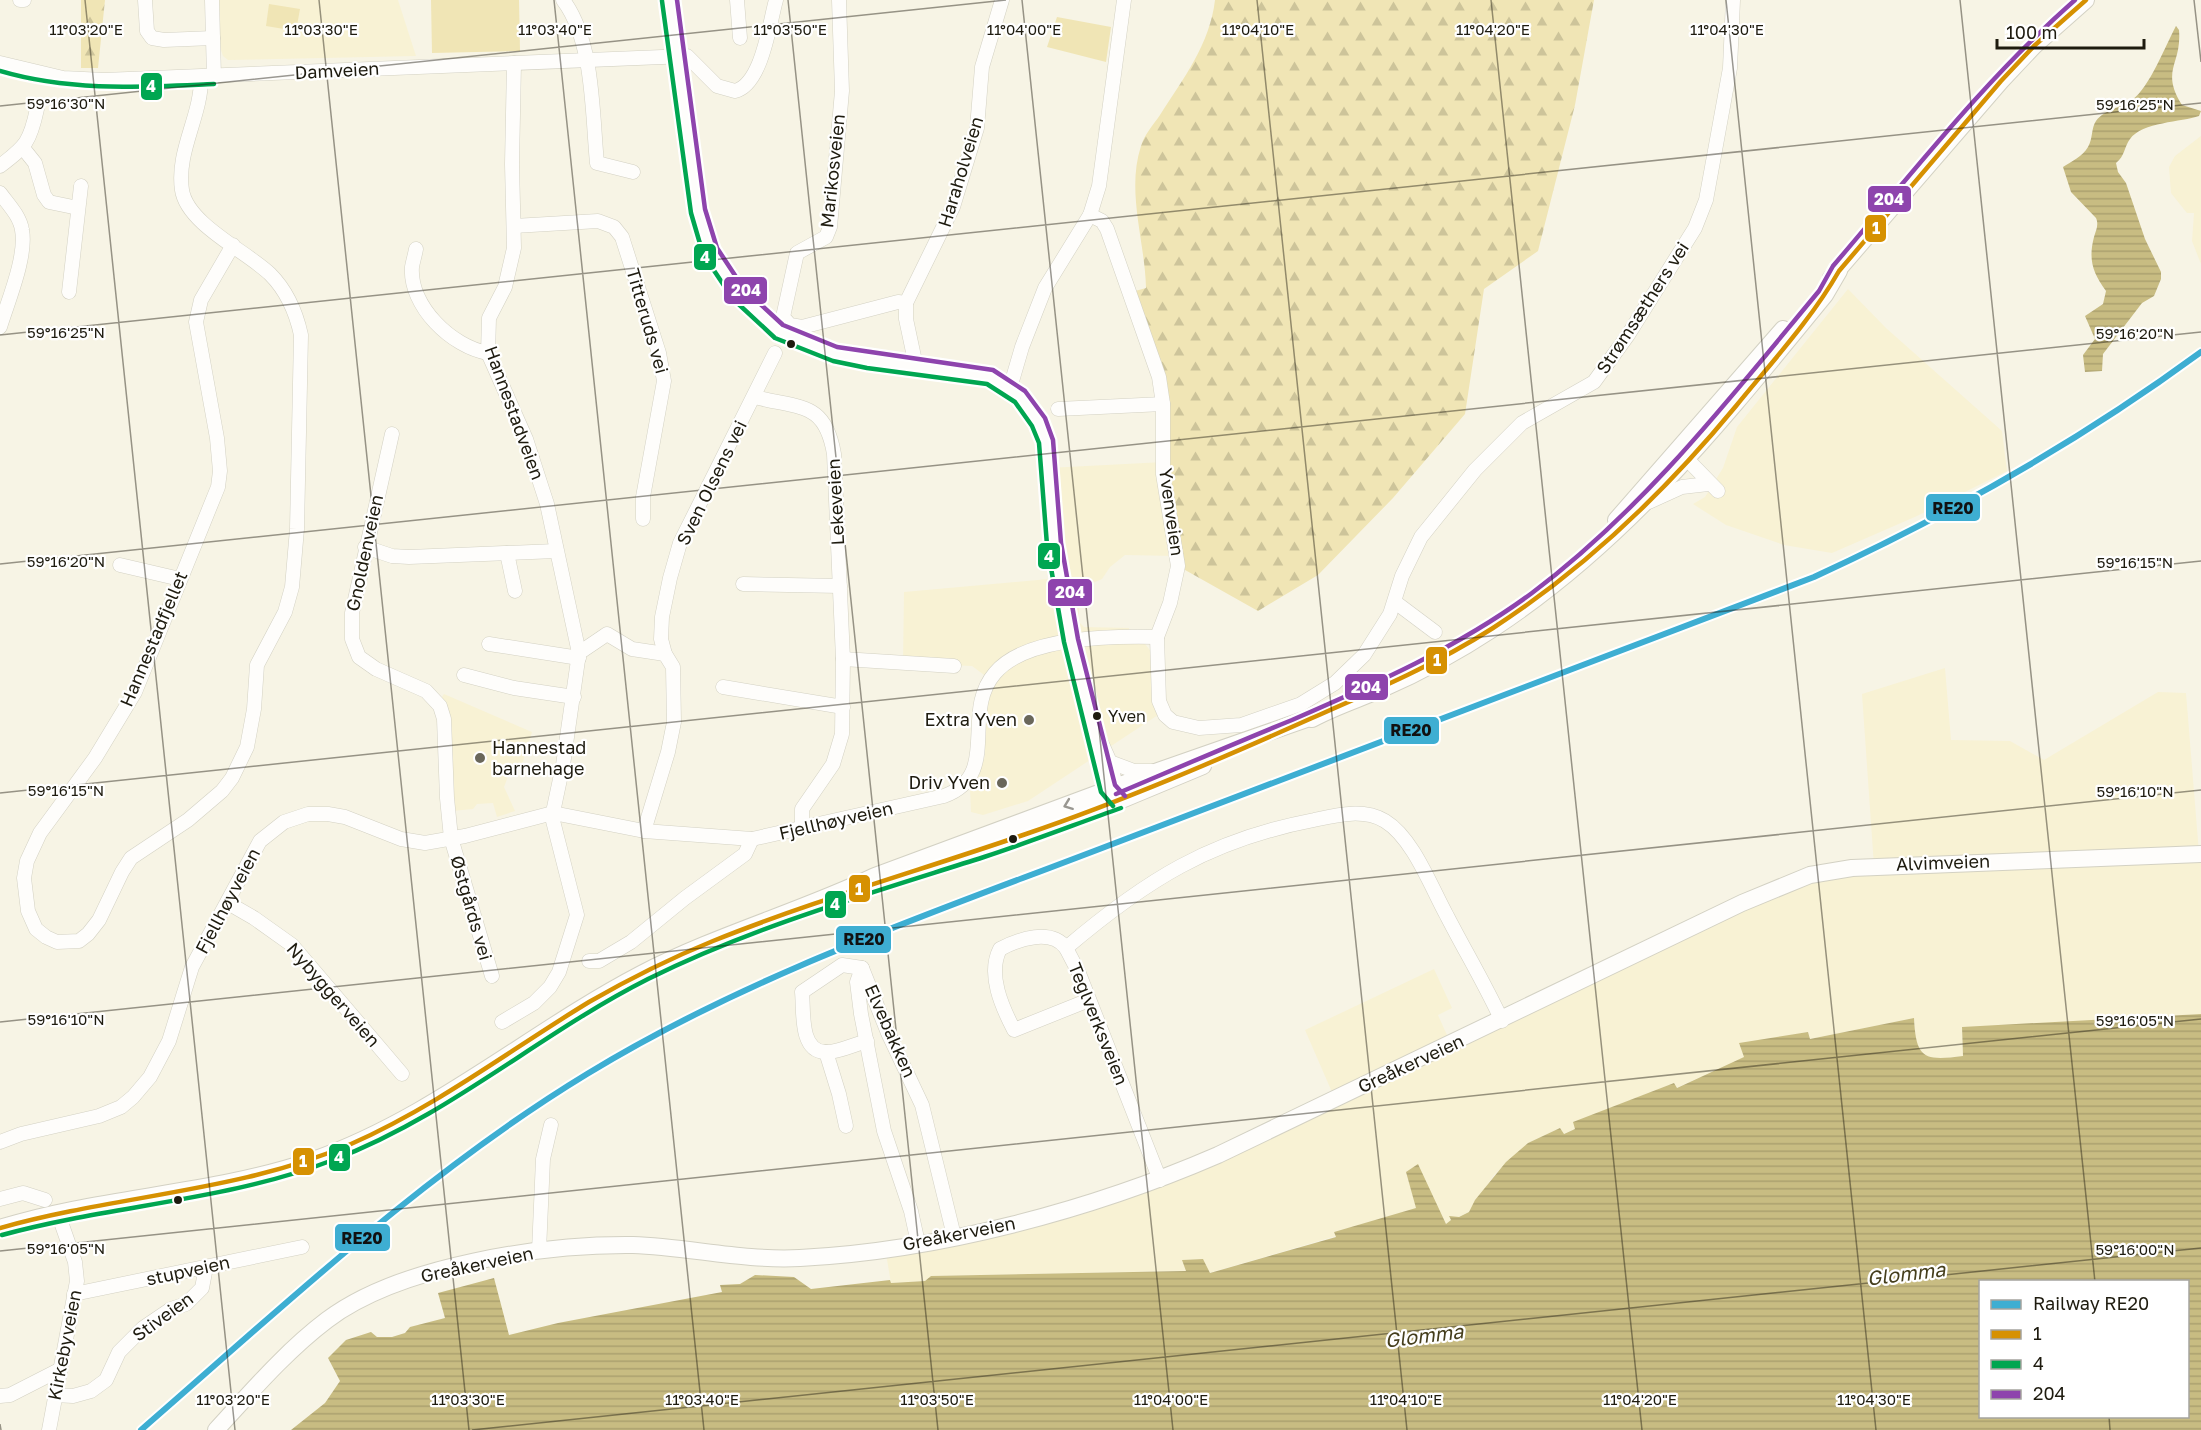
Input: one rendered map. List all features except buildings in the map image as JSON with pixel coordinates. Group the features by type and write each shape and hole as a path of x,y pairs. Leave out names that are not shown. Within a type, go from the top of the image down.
{"main road":[{"path":"0,1228 94,1206 200,1190 313,1160 369,1136 441,1099 578,1009 643,973 713,942 836,895 991,846 1158,771 1321,714 1385,688 1450,654 1535,600 1572,568 1683,455 1825,295 1839,271 2001,81 2034,46 2086,0"},
{"path":"1572,568 1600,548 1647,503 1683,455"},
{"path":"1115,792 1295,728 1321,714"},
{"name":"Alvimveien","path":"1697,925 1779,886 1835,870 2201,854"},
{"name":"Greåkerveien","path":"216,1430 300,1343 329,1318 352,1304 424,1275 476,1262 539,1251 633,1245 758,1258 801,1258 918,1243 1038,1218 1160,1180 1259,1136 1697,925"}],"street":[{"path":"145,0 147,32 152,38 164,40 213,38"},
{"name":"Hannestadfjellet","path":"212,0 213,38 208,77 184,155 181,188 188,208 199,220 233,245 269,274 284,291 297,316 301,335 297,529 292,587 285,612 258,665 247,747 232,778 204,808 131,858 99,920 88,934 79,941 57,942 46,937 36,928 28,911 24,878 27,861 36,840 94,758 135,693 218,487 220,471 217,438 198,340 197,312 209,285 233,245"},
{"path":"563,0 575,16 586,59 597,163 633,172"},
{"path":"669,0 675,57 703,234 721,270 738,294 773,327 799,342 835,354 868,361 978,374 1010,388 1034,413 1046,441 1054,544 1071,641 1094,729 1115,792"},
{"path":"736,0 740,38"},
{"path":"675,57 687,56 717,86 727,91 741,90 750,83 756,72 776,0"},
{"name":"Marikosveien","path":"839,0 842,91 830,227 826,237 797,253 783,310 786,322 802,327 897,302 906,303"},
{"name":"Haraholveien","path":"906,303 953,207 977,128 982,67 1002,0"},
{"path":"1010,388 1022,347 1045,288 1090,215 1099,186 1124,0"},
{"name":"Strømsæthers vei","path":"1157,638 1158,694 1165,715 1173,722 1199,728 1241,725 1300,704 1335,683 1364,656 1378,636 1395,602 1402,576 1421,537 1474,470 1522,423 1594,382 1628,335 1695,228 1706,200 1730,68 1734,0"},
{"name":"Damveien","path":"0,63 63,78 208,77 586,59 675,57"},
{"name":"Hannestadveien","path":"502,1022 534,1003 550,987 559,972 577,915 553,827 552,813 574,697 579,656 547,504 526,439 488,353 489,318 505,288 511,265 514,226 512,164 514,63"},
{"path":"0,166 23,148 32,136 37,110"},
{"path":"23,148 35,163 44,195 49,202 78,208"},
{"path":"69,292 81,186"},
{"path":"0,193 18,219 22,238 19,265 0,327"},
{"name":"Yvenveien","path":"1090,215 1102,221 1107,229 1159,377 1163,404 1163,474 1178,566 1170,603 1157,638"},
{"name":"Titteruds vei","path":"514,226 598,221 614,227 622,237 659,353 664,381 643,497 643,519"},
{"path":"417,249 412,268 416,290 424,306 448,334 488,353"},
{"path":"906,303 906,319 916,366"},
{"name":"Sven Olsens vei","path":"644,831 668,752 674,722 674,667 665,654 662,617 680,543 755,397 775,352"},
{"name":"Lekeveien","path":"755,397 815,412 825,421 830,432 840,586 843,707 840,748 833,764 802,809 802,830"},
{"path":"1058,409 1163,404"},
{"name":"Gnoldenveien","path":"392,434 352,613 353,645 359,657 368,665 426,691 441,706 451,838"},
{"path":"1647,503 1682,487 1713,487 1683,455"},
{"path":"365,547 403,557 556,551"},
{"path":"507,553 515,591"},
{"path":"120,565 180,579"},
{"path":"743,584 840,586"},
{"path":"1395,602 1435,632"},
{"path":"489,644 579,656 607,634 632,649 665,654"},
{"path":"1071,641 1157,638"},
{"name":"Fjellhøyveien","path":"0,1142 21,1134 99,1116 121,1107 133,1097 150,1077 169,1041 192,967 260,841 284,822 308,814 345,818 409,842 425,843 552,813 644,831 752,839 802,830 944,796 961,789 976,763 978,711 990,680 1003,665 1022,655 1071,641"},
{"path":"843,659 954,666"},
{"path":"464,675 514,688 574,697"},
{"path":"723,687 843,707"},
{"path":"1094,729 1110,762 1115,792"},
{"path":"1110,762 1134,771 1158,771"},
{"name":"Teglverksveien","path":"1160,1180 1066,948 1135,892 1195,859 1257,832 1342,814 1362,813 1386,821 1396,830 1417,858 1479,972 1502,1020"},
{"name":"Østgårds vei","path":"451,838 492,976"},
{"path":"589,961 599,961 631,942 685,897 745,854 752,839"},
{"name":"Nybyggerveien","path":"228,903 292,945 402,1074"},
{"path":"1066,948 1059,939 1050,937 1031,939 1000,949 995,958 995,973 1009,1020 1014,1030 1089,1000"},
{"name":"Elvebakken","path":"867,1041 825,1052 814,1048 805,1037 802,992 842,965 862,968 888,1033 922,1105 954,1236"},
{"path":"862,968 857,982 884,1131 911,1211 918,1243"},
{"path":"825,1052 839,1094 846,1126"},
{"path":"539,1251 543,1159 551,1125"},
{"path":"0,1199 23,1193 45,1200"},
{"name":"Kirkebyveien","path":"49,1430 74,1294 75,1262 62,1225"},
{"name":"stupveien","path":"74,1294 302,1247"},
{"name":"Stiveien","path":"55,1395 73,1396 91,1390 106,1380 119,1352 143,1328 171,1309 186,1304 202,1288 206,1267"},
{"path":"0,1396 10,1395 59,1370"}],"shaded area":[{"path":"212,0 398,0 416,56 228,60 223,56 212,24"},
{"path":"2201,136 2201,264 2192,241 2194,213 2187,213 2171,193 2169,167 2175,156"},
{"path":"1848,289 1886,328 2002,431 2007,471 1917,516 1832,553 1784,545 1726,525 1693,504 1705,497 1723,468 1737,427"},
{"path":"1164,462 1177,556 1125,555 1110,567 1102,579 1079,589 1079,622 1084,627 1129,628 1129,643 1145,644 1153,654 1158,715 1028,801 983,815 971,812 970,788 979,775 985,756 985,710 995,683 972,666 903,663 904,592 1060,578 1048,468"},
{"path":"1945,668 1951,740 2010,741 2044,760 2158,692 2186,693 2199,853 2201,854 2201,1014 1962,1028 1963,1056 1938,1059 1927,1056 1919,1049 1916,1042 1914,1018 1810,1039 1808,1032 1739,1044 1745,1057 1676,1088 1674,1083 1574,1122 1575,1129 1563,1134 1560,1128 1528,1143 1494,1175 1469,1212 1459,1217 1449,1217 1451,1220 1446,1224 1433,1199 1406,1173 1417,1208 1334,1232 1336,1236 1209,1273 1202,1259 1183,1260 1187,1271 931,1276 925,1281 891,1283 885,1248 1109,1197 1335,1099 1305,1030 1434,969 1452,1008 1438,1015 1451,1044 1763,893 1874,866 1862,694"},
{"path":"444,694 532,732 521,768 512,766 504,787 515,811 497,817 493,803 477,804 473,809 452,811 448,710 442,697"}],"green space":[{"path":"81,0 105,0 98,68 81,68"},
{"path":"431,0 519,0 520,51 432,53"},
{"path":"1215,0 1594,0 1575,105 1538,251 1484,289 1465,414 1393,498 1318,575 1258,611 1178,566 1165,422 1128,293 1146,288 1135,181 1142,142 1194,60 1208,31"},
{"path":"269,4 300,9 296,31 266,26"},
{"path":"1057,17 1111,27 1106,62 1047,47"}],"water":[{"path":"2176,26 2179,30 2179,42 2173,68 2173,83 2182,105 2201,111 2199,116 2143,129 2130,139 2116,163 2118,172 2126,183 2145,239 2161,272 2161,279 2154,296 2142,303 2103,354 2102,371 2085,372 2083,355 2095,339 2085,316 2103,304 2106,291 2095,272 2092,259 2096,218 2071,192 2063,167 2086,150 2090,144 2094,124 2100,117 2128,103 2139,94 2151,76"},
{"name":"Glomma","path":"2201,1014 2201,1430 291,1430 325,1403 340,1381 328,1358 346,1340 371,1332 377,1337 392,1337 405,1333 410,1327 445,1318 438,1293 494,1278 509,1335 558,1323 722,1292 720,1285 740,1284 755,1275 794,1277 811,1289 890,1280 891,1283 925,1281 931,1276 1186,1271 1182,1260 1203,1259 1210,1273 1336,1237 1334,1232 1416,1208 1406,1172 1418,1164 1446,1224 1451,1220 1449,1216 1459,1217 1469,1212 1475,1200 1506,1162 1528,1143 1560,1128 1564,1134 1575,1129 1573,1122 1674,1083 1677,1088 1744,1057 1739,1043 1808,1032 1810,1039 1914,1018 1917,1042 1925,1054 1939,1058 1963,1056 1962,1027"}],"rail line":[{"name":"RE20","path":"141,1430 302,1289 412,1197 527,1113 587,1074 649,1038 778,976 910,921 1814,577 1915,528 2014,474 2109,416 2201,352"}],"transit line":[{"name":"204","path":"677,0 705,209 717,248 744,289 783,325 837,347 993,370 1025,391 1045,418 1053,440 1061,543 1078,639 1115,785 1125,796"},
{"name":"204","path":"1116,794 1323,706 1416,663 1475,631 1504,612 1573,560 1649,489 1684,451 1819,291 1833,266 1950,128 2010,62 2075,0"},
{"name":"1","path":"0,1228 44,1217 265,1173 351,1144 413,1113 589,1002 682,954 790,912 1026,834 1134,794 1381,687 1427,666 1471,641 1527,605 1592,554 1623,527 1681,469 1790,341 1816,307 1839,271 2001,81 2034,46 2086,0"},
{"name":"4","path":"662,1 691,213 703,254 733,299 775,338 833,361 867,368 987,384 1015,402 1032,426 1039,443 1047,545 1064,642 1101,792 1113,806"},
{"name":"4","path":"0,71 27,78 80,85 133,87 214,84"},
{"name":"4","path":"2,1235 85,1216 252,1185 333,1160 416,1121 569,1024 648,979 689,960 856,897 1001,851 1121,808"}],"place":[{"name":"Yven","path":"1097,716"},
{"name":"Extra Yven","path":"1029,720"},
{"name":"Hannestad barnehage","path":"480,758"},
{"name":"Driv Yven","path":"1002,783"}]}
